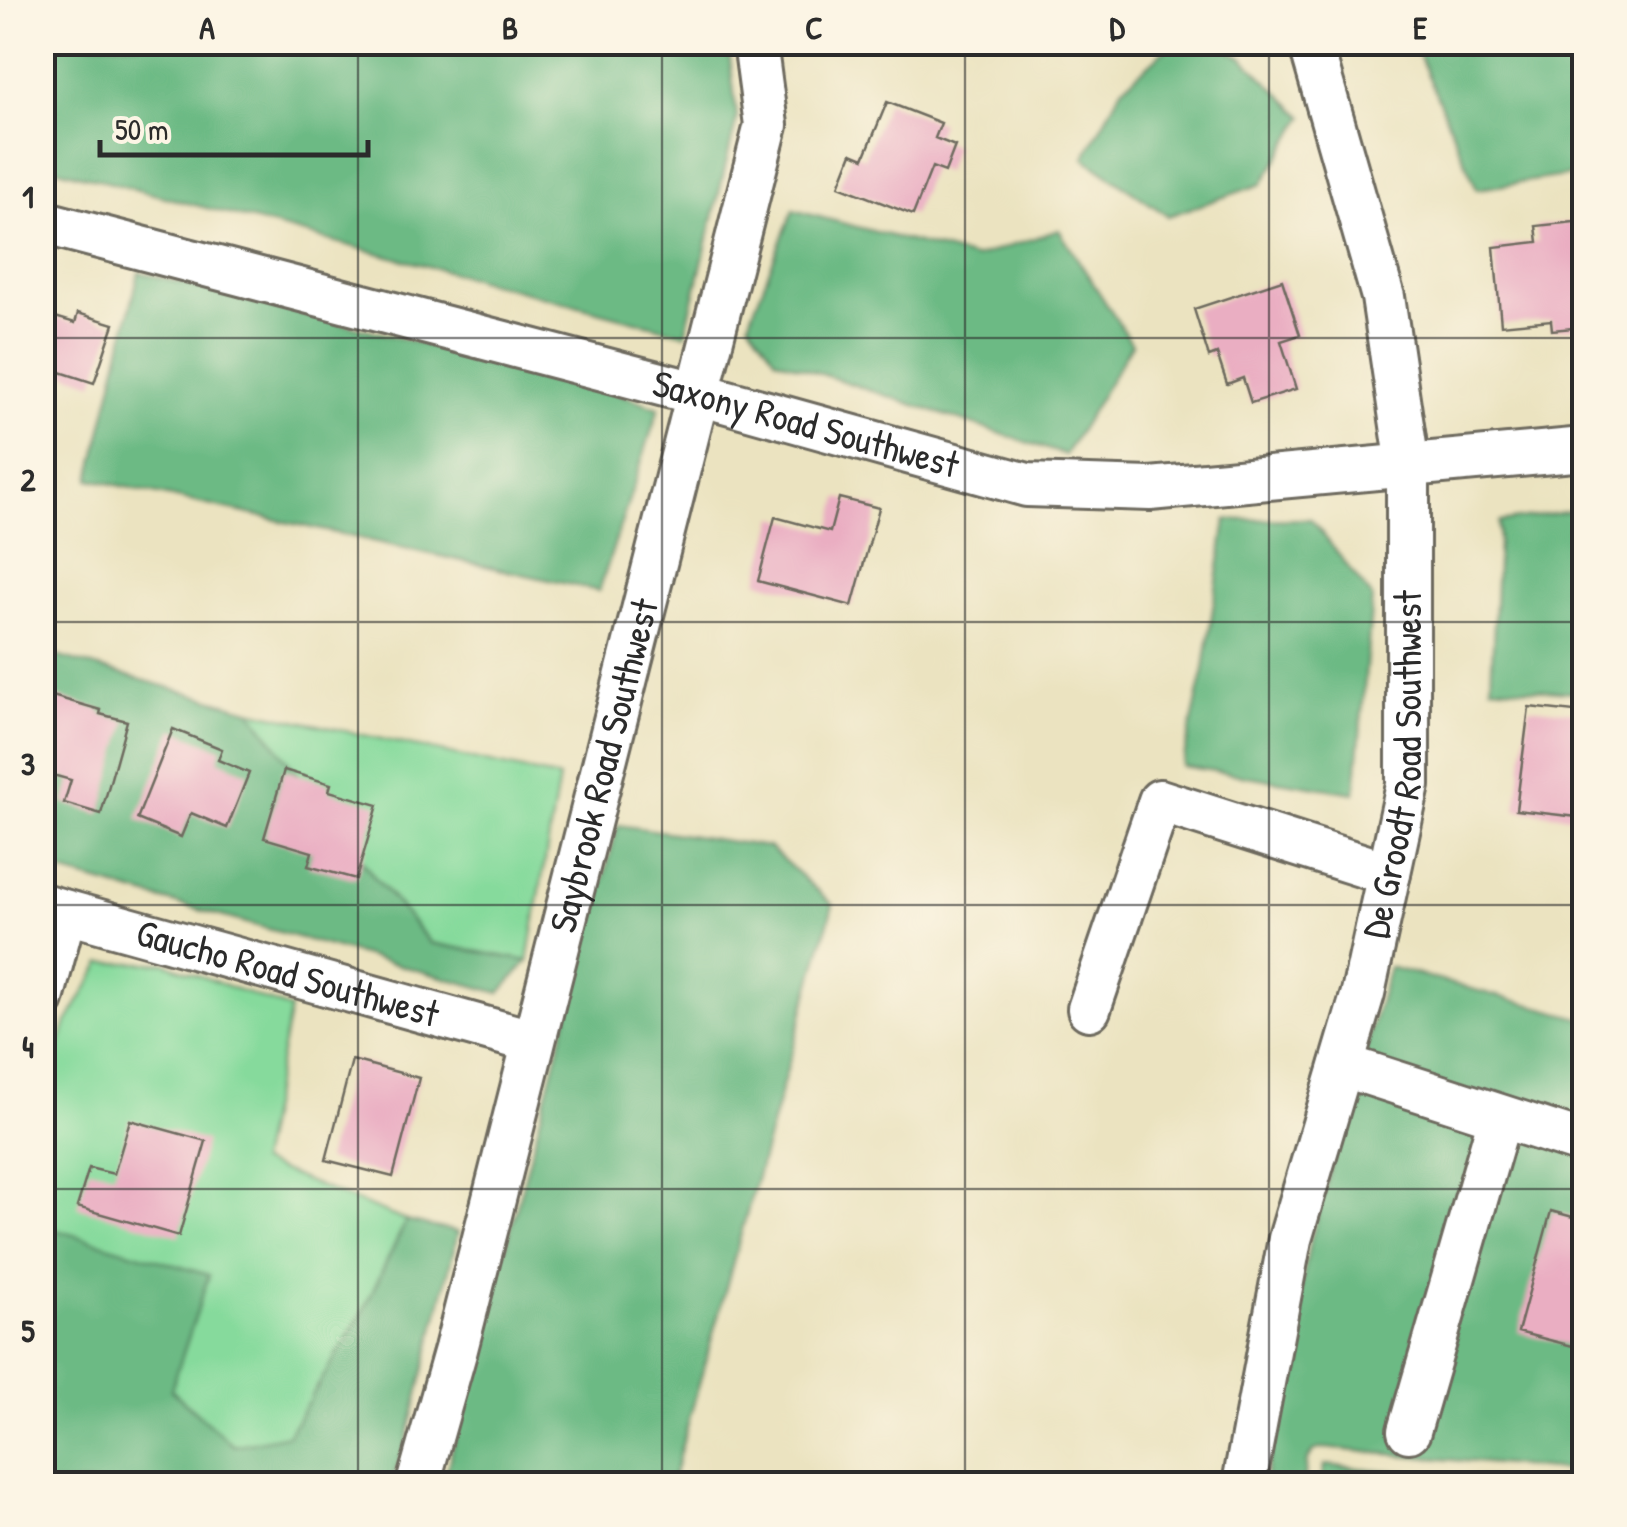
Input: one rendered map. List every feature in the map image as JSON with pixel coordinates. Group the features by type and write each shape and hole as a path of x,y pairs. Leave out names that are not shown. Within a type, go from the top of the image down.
{"street":[{"name":"Saybrook Road Southwest","path":"418,1484 456,1349 766,126 755,42"},
{"name":"De Groodt Road Southwest","path":"1244,1484 1290,1238 1363,993 1408,785 1408,466 1383,297 1310,42"},
{"name":"Saxony Road Southwest","path":"42,222 699,394 1027,485 1150,489 1584,449"},
{"path":"1089,1010 1160,800 1389,874"},
{"name":"Gaucho Road Southwest","path":"54,908 531,1041"},
{"path":"42,999 54,908"},
{"path":"1342,1065 1584,1143"},
{"path":"1408,1431 1500,1116"}],"green space":[{"path":"42,43 728,43 737,118 685,334 43,165"},
{"path":"1173,43 1213,43 1243,58 1304,117 1262,184 1168,216 1084,158 1122,88"},
{"path":"1414,43 1584,43 1584,173 1477,189"},
{"path":"793,210 974,258 1059,230 1132,344 1065,455 776,359 749,322"},
{"path":"139,272 614,392 659,408 599,591 90,479"},
{"path":"1584,509 1584,693 1491,686 1499,522"},
{"path":"1311,519 1372,598 1355,793 1182,766 1204,669 1226,520"},
{"path":"42,652 250,710 371,873 430,943 528,961 500,993 43,867"},
{"path":"250,710 559,778 528,961 431,943 371,873"},
{"path":"618,825 769,847 833,905 671,1484 443,1484"},
{"path":"102,963 165,963 290,1009 259,1162 406,1221 363,1312 288,1436 233,1446 171,1390 43,1222 43,1095 67,1022"},
{"path":"1389,967 1584,1019 1584,1472 1323,1448 1313,1451 1307,1461 1304,1484 1264,1484 1309,1246"},
{"path":"406,1221 458,1232 406,1444 391,1484 43,1484 43,1222 46,1227 209,1275 171,1390 234,1446 288,1435 363,1312"},
{"path":"1324,1465 1541,1484 1321,1484"}],"building":[{"path":"887,102 941,123 935,138 955,146 945,172 932,167 913,215 839,186 852,153 864,158"},
{"path":"1584,221 1584,327 1552,330 1551,320 1501,325 1494,247 1538,242 1536,226"},
{"path":"1282,280 1300,335 1281,341 1296,389 1251,403 1243,378 1227,384 1217,354 1209,357 1194,309"},
{"path":"42,313 75,323 78,313 114,324 94,383 42,366"},
{"path":"839,498 879,508 852,606 758,581 775,517 830,532"},
{"path":"42,693 127,721 101,814 64,803 71,780 42,772"},
{"path":"1529,707 1584,713 1584,788 1578,817 1516,810"},
{"path":"173,729 222,749 218,760 249,773 227,828 191,813 181,837 137,819"},
{"path":"284,770 331,784 329,791 378,805 356,879 308,866 312,852 264,838"},
{"path":"352,1060 419,1078 393,1177 326,1160"},
{"path":"130,1120 206,1141 179,1236 77,1207 89,1168 114,1174"},
{"path":"1551,1211 1584,1220 1584,1349 1518,1332"}]}
